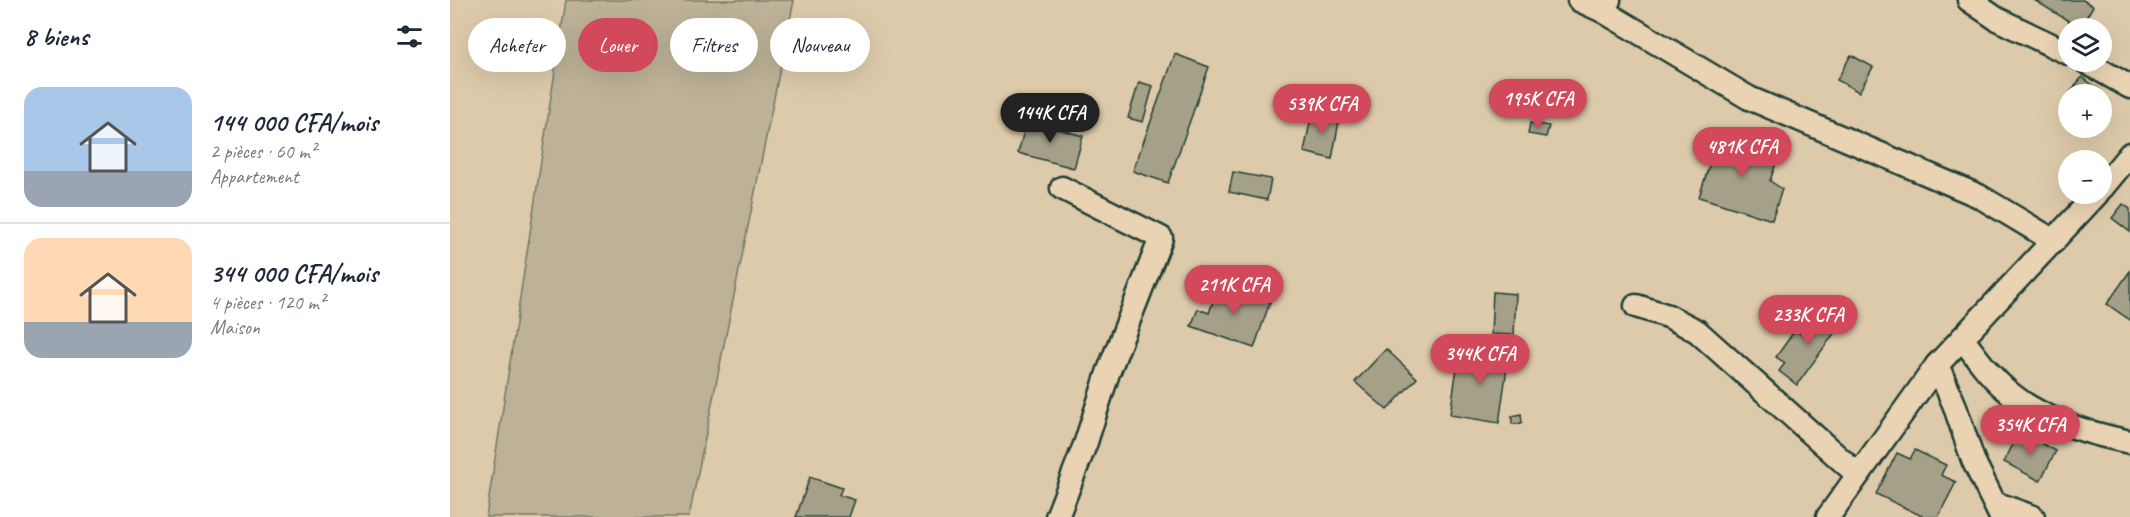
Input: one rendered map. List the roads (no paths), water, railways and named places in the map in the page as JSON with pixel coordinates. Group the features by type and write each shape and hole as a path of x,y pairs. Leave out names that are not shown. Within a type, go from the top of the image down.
{"street":[{"path":"1579,0 1606,5 1749,98 1979,196 2054,241"},
{"path":"1968,0 1997,19 2058,48"},
{"path":"2104,72 2130,87"},
{"path":"2112,176 2130,154"},
{"path":"1057,517 1086,442 1108,373 1161,238 1062,188"},
{"path":"1828,517 1937,365 2088,204"},
{"path":"1636,306 1668,316 1697,331 1857,474"},
{"path":"1962,338 1988,373 2012,395 2047,416 2130,442"},
{"path":"1937,365 1954,404 1973,460 1999,510 2034,517"}]}
